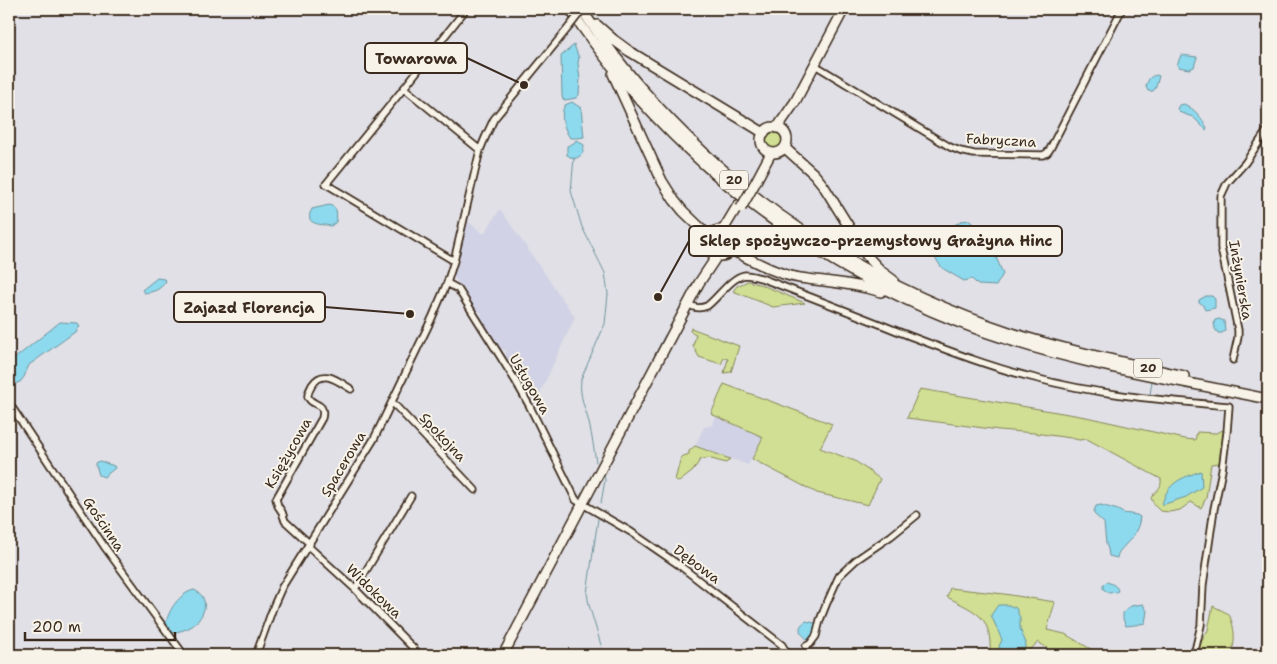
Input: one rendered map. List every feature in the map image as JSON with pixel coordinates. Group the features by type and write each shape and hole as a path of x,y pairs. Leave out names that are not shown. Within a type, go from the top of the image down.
{"main road":[{"name":"20","path":"570,9 638,97 680,142 703,163 745,199 784,228 829,258 876,285 1029,338 1124,362 1268,394"},
{"name":"20","path":"582,9 600,37 642,90 686,136 733,179 769,208 809,236 912,298 967,325 1039,349 1088,362 1268,399"},
{"path":"780,130 844,9"},
{"path":"591,23 597,25 629,51 764,133"},
{"path":"608,60 609,67 621,88 662,181 674,200 709,236"},
{"path":"768,129 780,130 786,134 785,148 779,152 768,151 763,147 764,133 768,129"},
{"path":"785,148 824,185 867,256 912,298"},
{"path":"726,232 768,151"},
{"path":"715,231 726,232 732,240 731,250 725,255 714,254 707,246 709,236 715,231"},
{"path":"731,250 780,273 798,278 860,286 912,298"},
{"path":"504,655 714,254"}],"street":[{"path":"454,261 326,184 466,9"},
{"name":"Spacerowa","path":"256,655 282,587 374,440 447,283 484,138 494,119 582,9"},
{"name":"Fabryczna","path":"814,65 950,148 974,154 1043,155 1050,149 1122,9"},
{"path":"404,88 480,150"},
{"name":"Inżynierska","path":"1233,360 1238,330 1221,248 1221,196 1227,183 1245,163 1268,129"},
{"path":"688,304 696,308 707,306 736,279 745,275 751,276 960,355 1031,378 1074,388 1130,397 1229,406 1222,470 1203,585 1201,625 1194,655"},
{"name":"Usługowa","path":"447,283 458,289 515,380 576,500 583,503"},
{"name":"Księżycowa","path":"309,545 285,521 276,499 322,418 322,408 308,397 308,393 316,380 329,376 351,389"},
{"name":"Spokojna","path":"392,402 475,490"},
{"name":"Gościnna","path":"9,403 104,546 184,655"},
{"path":"355,589 411,496"},
{"name":"Dębowa","path":"583,503 679,565 782,645 788,655"},
{"path":"806,646 816,636 823,612 838,576 856,560 891,536 916,515"},
{"name":"Widokowa","path":"309,545 418,653"},
{"path":"410,655 418,653"}],"shaded area":[{"path":"500,209 575,317 535,404 520,381 519,373 514,373 505,358 506,351 503,349 501,352 481,320 482,313 478,311 477,313 453,275 466,220 484,234"},
{"path":"716,417 763,437 748,465 695,446 704,427 712,425"}],"green space":[{"path":"771,133 777,133 782,138 780,147 771,149 766,144 766,138"},
{"path":"748,281 805,303 773,307 733,291 737,286"},
{"path":"691,328 739,346 731,372 724,373 728,359 724,358 721,364 699,357 693,346 696,334 690,331"},
{"path":"724,384 832,424 820,448 855,461 880,479 868,505 817,493 752,459 763,437 711,414"},
{"path":"920,389 1086,417 1185,439 1195,440 1197,432 1216,433 1223,430 1221,463 1211,464 1206,498 1201,508 1191,502 1180,510 1160,511 1151,498 1160,487 1161,479 1087,439 1079,440 907,418"},
{"path":"695,446 730,459 726,463 708,458 700,460 693,471 679,482 675,480 681,457 689,454 689,451"},
{"path":"950,588 1055,602 1047,630 1065,634 1094,651 1097,655 1057,655 1038,642 1025,655 990,655 988,632 981,617 967,607 947,597"},
{"path":"1213,606 1229,614 1231,619 1234,629 1234,640 1231,655 1199,653 1199,646 1208,630"}],"water":[{"path":"574,45 579,58 579,95 576,98 565,100 562,96 561,56"},
{"path":"1181,55 1197,57 1194,67 1189,69 1178,67"},
{"path":"1157,75 1159,76 1156,87 1153,91 1148,91 1146,87 1149,80"},
{"path":"572,102 581,108 584,137 570,138 564,126 563,109 565,105"},
{"path":"1184,104 1198,114 1207,128 1206,130 1193,117 1181,113 1177,109 1179,105"},
{"path":"576,140 584,145 584,148 582,154 574,159 567,155 567,146"},
{"path":"329,205 337,213 336,222 331,226 311,221 310,214 312,209"},
{"path":"970,220 975,228 974,233 983,234 987,240 988,249 994,252 1003,274 996,286 978,285 972,279 964,281 942,268 933,255 933,245 941,233 961,221"},
{"path":"157,278 166,281 156,290 144,293 142,290"},
{"path":"1206,296 1212,296 1215,299 1215,308 1205,310 1199,302 1199,300"},
{"path":"1215,320 1224,321 1225,331 1222,333 1218,333 1215,329"},
{"path":"60,322 77,323 79,326 75,332 29,365 20,382 9,386 9,363"},
{"path":"100,461 115,468 104,477 99,475 96,463"},
{"path":"1201,471 1202,487 1186,497 1162,505 1164,497 1176,482"},
{"path":"1101,505 1140,517 1135,532 1119,552 1117,558 1109,556 1104,523 1094,514 1096,506"},
{"path":"1106,582 1115,586 1118,590 1117,592 1109,593 1103,589 1103,585"},
{"path":"194,590 203,597 203,612 192,626 173,633 166,624 169,613 180,598"},
{"path":"1143,604 1147,611 1145,623 1126,626 1123,613 1131,606"},
{"path":"998,605 1008,605 1016,608 1020,618 1020,629 1026,643 1025,648 1016,655 1001,654 999,646 1002,640 991,615"},
{"path":"806,621 815,623 813,634 808,640 800,631 801,626"}],"waterway":[{"path":"574,158 571,191 582,227 605,273 608,294 605,324 581,379 582,397 596,462"},
{"path":"686,298 693,284"},
{"path":"670,328 681,305"},
{"path":"650,365 665,335"},
{"path":"1150,395 1152,381"},
{"path":"601,503 605,480 604,474"},
{"path":"598,519 587,593 604,655"}],"place":[{"name":"Towarowa","path":"524,85"},
{"name":"Sklep spożywczo-przemysłowy Grażyna Hinc","path":"658,297"},
{"name":"Zajazd Florencja","path":"410,314"}]}
